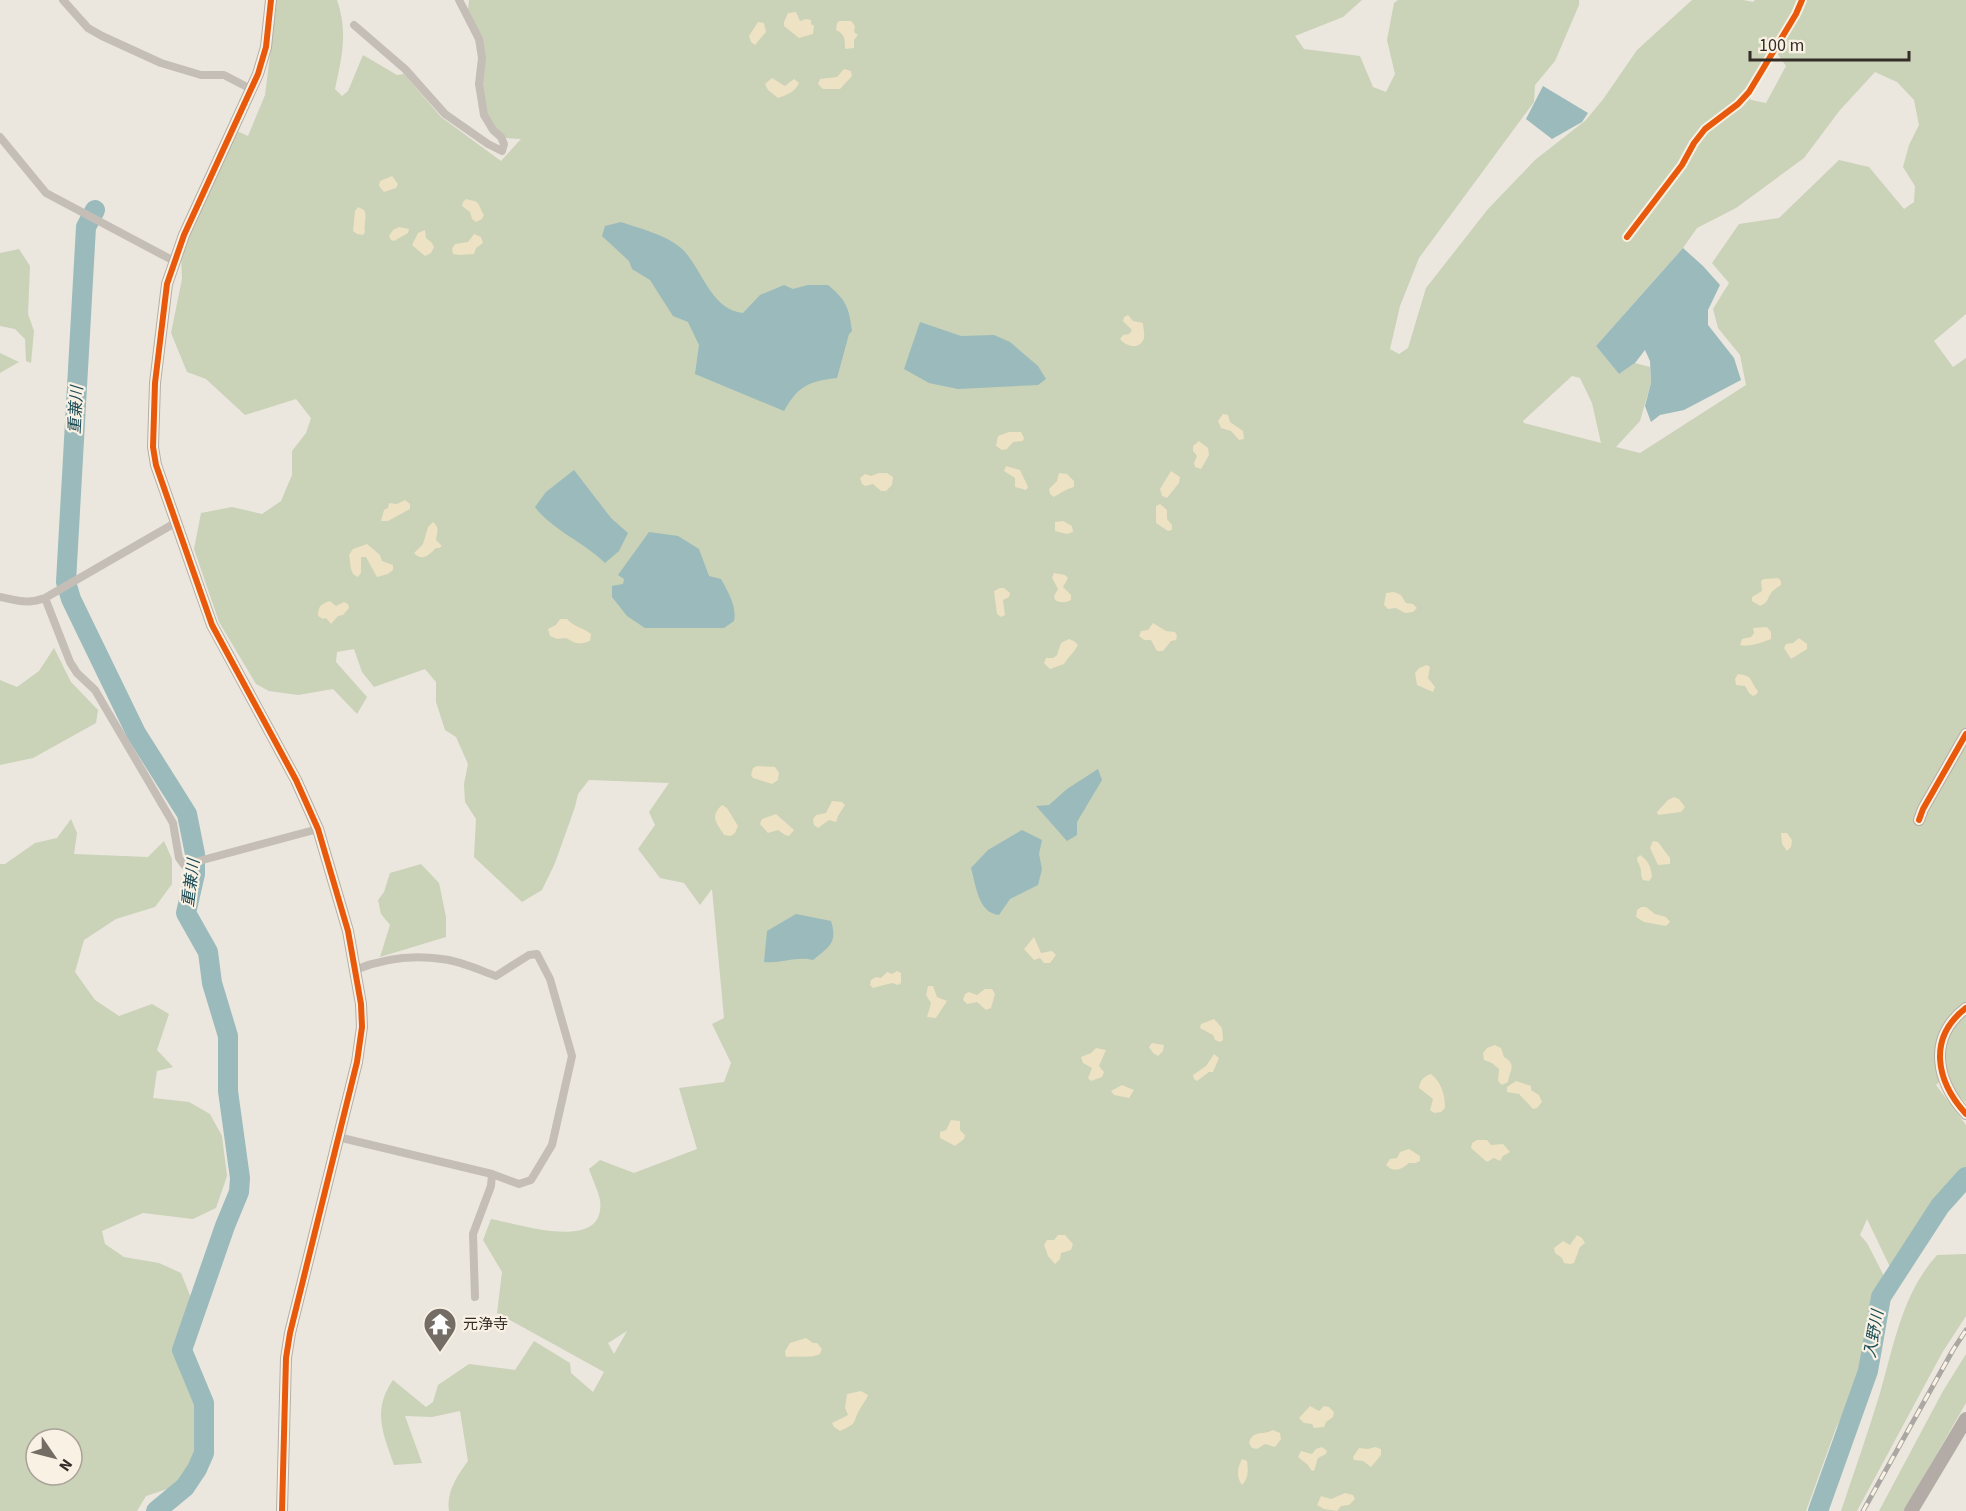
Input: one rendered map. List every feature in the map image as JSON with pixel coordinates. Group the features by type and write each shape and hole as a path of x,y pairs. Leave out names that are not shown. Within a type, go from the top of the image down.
{"main road":[{"path":"1911,1511 1966,1419"}],"street":[{"path":"63,0 88,28 102,36 161,63 201,75 224,75 251,89"},
{"path":"271,0 266,47 251,89 174,261 166,284 155,382 153,424 156,465 212,625 296,780 318,829 348,931 361,1004 362,1027 357,1062 298,1297 288,1350 282,1511"},
{"path":"354,25 405,69 445,114 502,151 504,144 501,137 493,130 484,115 479,84 482,58 479,39 459,0"},
{"path":"1627,237 1683,165 1694,143 1705,129 1738,104 1749,92 1802,0"},
{"path":"0,137 46,193 174,261"},
{"path":"0,597 18,601 37,601 45,598 176,523"},
{"path":"45,598 70,662 77,673 95,690 173,823 179,858 184,866 318,829"},
{"path":"1919,820 1923,808 1966,734"},
{"path":"338,1137 492,1174 519,1184 531,1180 552,1145 572,1056 550,979 537,954 529,955 496,976 443,959 406,957 369,964 355,970"},
{"path":"1966,1008 1945,1033 1939,1048 1940,1067 1945,1084 1956,1103 1966,1114"},
{"path":"475,1297 473,1234 491,1186 492,1174"}],"green space":[{"path":"277,0 337,0 343,34 342,55 335,89 342,96 348,91 363,55 397,75 404,74 441,117 501,161 521,139 505,138 485,115 480,83 483,58 468,10 469,0 1362,0 1343,17 1295,36 1304,49 1360,56 1373,87 1386,92 1395,74 1387,40 1394,3 1398,0 1579,0 1579,5 1555,61 1535,85 1534,102 1419,258 1400,306 1390,349 1399,354 1408,348 1426,288 1488,209 1535,160 1586,120 1637,50 1692,0 1753,2 1755,0 1799,0 1746,89 1751,100 1766,103 1786,66 1777,53 1806,0 1966,0 1966,314 1934,341 1953,367 1966,358 1966,1103 1953,1090 1946,1075 1936,1085 1966,1125 1966,1170 1947,1186 1891,1269 1867,1219 1860,1235 1867,1243 1884,1276 1868,1311 1874,1324 1872,1347 1861,1379 1836,1428 1806,1511 449,1511 451,1491 456,1478 468,1461 460,1411 432,1417 405,1416 422,1463 394,1465 383,1432 381,1412 393,1380 426,1407 433,1402 438,1385 469,1364 515,1370 534,1341 570,1363 571,1373 593,1392 604,1372 497,1313 502,1272 483,1240 491,1219 559,1232 576,1231 590,1226 598,1217 600,1200 589,1169 600,1160 634,1173 697,1149 679,1088 724,1082 731,1063 712,1024 724,1018 712,889 700,905 684,883 660,878 638,849 655,825 649,812 669,783 589,780 578,794 555,863 542,890 522,902 474,857 476,819 465,802 464,784 468,764 456,737 445,730 436,702 436,682 425,669 374,687 362,672 354,649 337,652 336,662 367,697 357,714 333,689 298,695 269,691 256,684 219,622 194,549 201,513 232,507 262,514 281,501 292,475 292,451 306,433 311,418 296,399 245,415 206,379 187,372 171,333 182,279 181,256 237,131 248,136 265,95","holes":["1875,72 1897,82 1914,100 1919,125 1909,145 1903,167 1915,186 1914,202 1904,209 1869,167 1839,160 1779,218 1739,224 1712,263 1729,283 1713,309 1718,328 1740,355 1746,385 1640,453 1616,447 1640,421 1651,383 1650,367 1635,363 1619,374 1596,346 1683,248 1697,228 1736,208 1804,158 1840,110","1572,376 1580,378 1592,403 1601,443 1523,421","627,1331 614,1354 608,1343"]},
{"path":"19,249 30,266 28,314 34,331 31,363 26,361 25,339 15,329 0,326 0,253"},
{"path":"0,353 19,362 0,373"},
{"path":"54,648 71,682 98,710 96,723 33,758 0,765 0,680 17,687 39,671"},
{"path":"71,819 77,833 74,854 148,857 164,841 172,859 172,884 155,907 116,919 84,940 75,972 95,1000 119,1016 152,1004 169,1014 157,1050 173,1067 157,1071 153,1098 189,1102 210,1114 222,1136 227,1176 216,1208 193,1219 143,1213 102,1231 105,1244 124,1257 159,1263 181,1273 193,1303 175,1354 199,1406 198,1452 192,1468 173,1487 146,1496 137,1511 0,1511 0,864 5,864 35,843 57,838"},
{"path":"421,864 439,883 446,917 446,937 380,957 390,925 381,914 378,900 384,892 390,873"},
{"path":"1966,1254 1966,1316 1942,1353 1857,1511 1841,1511 1895,1339 1915,1286 1937,1255"},
{"path":"1966,1354 1966,1403 1904,1511 1879,1511 1943,1391"}],"sand":[{"path":"796,12 800,21 811,20 814,26 813,34 799,38 784,26 788,13"},
{"path":"839,21 851,21 855,26 854,32 858,35 854,40 854,48 845,49 844,37 836,30"},
{"path":"758,22 764,23 766,32 755,45 749,36"},
{"path":"844,69 851,71 852,76 840,89 823,89 818,84 820,79 837,77"},
{"path":"772,78 785,86 794,79 799,83 793,91 778,98 768,90 765,84"},
{"path":"392,176 398,184 396,188 384,192 379,186 380,181"},
{"path":"466,199 478,204 484,215 482,219 476,222 472,219 470,212 462,206"},
{"path":"358,207 364,210 366,218 363,235 353,231 355,211"},
{"path":"399,227 409,229 408,233 394,241 391,240 389,236"},
{"path":"425,230 426,238 434,247 431,253 425,256 412,245 418,233"},
{"path":"474,234 481,237 483,243 476,248 474,254 453,254 452,249 455,244 468,242"},
{"path":"1128,315 1133,321 1143,323 1144,338 1136,346 1125,344 1120,339 1132,330 1123,321"},
{"path":"1223,414 1228,415 1230,422 1243,431 1244,439 1239,440 1231,431 1221,428 1218,421"},
{"path":"1009,432 1021,432 1023,441 1013,442 1007,449 1002,450 996,446 998,436"},
{"path":"1199,441 1208,448 1209,455 1201,469 1195,467 1197,456 1193,451 1193,446"},
{"path":"1006,466 1020,470 1028,487 1026,490 1015,487 1015,478 1004,471"},
{"path":"1171,471 1180,477 1179,483 1167,498 1162,496 1160,489"},
{"path":"887,473 893,477 892,485 886,491 881,491 873,484 865,486 862,484 860,478 865,474 871,476"},
{"path":"1059,473 1067,474 1074,481 1074,487 1054,497 1050,494 1049,489 1057,481"},
{"path":"405,500 410,504 410,509 388,521 381,521 389,503 397,504"},
{"path":"1160,504 1167,510 1167,519 1172,525 1172,530 1168,531 1156,523 1156,506"},
{"path":"1063,521 1072,526 1073,532 1067,534 1055,531 1055,522"},
{"path":"433,522 437,528 436,540 442,546 423,557 417,556 414,553 423,544 428,527"},
{"path":"367,544 380,555 382,561 393,565 393,570 377,577 366,557 361,557 361,573 358,577 355,576 349,555 353,549"},
{"path":"1054,573 1065,575 1068,578 1063,587 1071,595 1071,600 1059,602 1055,600 1054,596 1058,589 1052,578"},
{"path":"1778,578 1781,585 1772,592 1765,604 1760,606 1752,601 1752,597 1762,591 1761,581"},
{"path":"1000,588 1010,593 1009,597 1003,600 1005,615 1001,617 997,614 994,591"},
{"path":"1394,592 1401,595 1406,603 1413,604 1417,608 1413,612 1405,613 1396,608 1388,609 1384,605 1386,593"},
{"path":"330,601 336,606 344,602 349,608 331,624 326,618 318,616 321,606"},
{"path":"560,619 567,619 591,634 590,641 578,643 566,638 557,639 550,636 548,629 556,625"},
{"path":"1153,623 1166,631 1175,632 1177,636 1176,640 1171,641 1163,651 1157,651 1151,640 1144,640 1139,636 1141,631 1148,630"},
{"path":"1767,627 1771,632 1771,639 1751,645 1740,645 1742,639 1751,637 1754,633 1753,628"},
{"path":"1799,638 1807,644 1807,649 1791,659 1784,648 1786,644 1793,643"},
{"path":"1069,639 1078,645 1064,664 1050,669 1044,663 1046,658 1053,658 1057,655 1061,643"},
{"path":"1427,665 1430,667 1428,678 1435,687 1433,692 1417,685 1415,673 1419,668"},
{"path":"1738,674 1749,677 1758,691 1757,694 1753,696 1745,686 1736,685 1735,679"},
{"path":"757,766 775,767 779,773 778,780 772,784 753,778 751,775 753,768"},
{"path":"1674,797 1679,799 1685,807 1681,812 1658,815 1657,812"},
{"path":"832,801 842,802 845,805 836,822 829,820 818,828 814,825 813,819 816,815 826,813"},
{"path":"722,805 727,808 738,826 731,836 724,835 715,817"},
{"path":"776,814 794,830 789,836 778,830 768,833 760,824 762,819"},
{"path":"1781,833 1787,833 1792,840 1791,847 1787,851 1782,844"},
{"path":"1653,841 1658,842 1670,858 1670,864 1658,865 1650,848"},
{"path":"1640,855 1650,867 1652,877 1649,881 1642,878 1637,860"},
{"path":"1646,907 1655,914 1666,917 1670,922 1666,926 1644,922 1636,917 1637,910"},
{"path":"1034,937 1041,953 1052,951 1056,955 1050,963 1044,963 1040,958 1034,960 1024,949"},
{"path":"897,971 901,973 901,983 898,985 892,983 873,988 870,985 871,980 876,977 881,978 887,972 892,974"},
{"path":"928,986 933,986 937,997 947,1001 936,1018 927,1017 931,1003 926,995"},
{"path":"985,989 992,989 995,994 991,1008 986,1010 977,1002 967,1004 963,1000 965,994 969,992 977,995"},
{"path":"1214,1019 1222,1028 1223,1040 1220,1042 1200,1028 1201,1024"},
{"path":"1152,1043 1164,1045 1163,1051 1158,1056 1149,1047"},
{"path":"1495,1045 1501,1048 1504,1057 1512,1065 1508,1082 1502,1085 1498,1081 1499,1069 1484,1060 1483,1053 1487,1048"},
{"path":"1096,1048 1106,1050 1099,1066 1104,1072 1102,1077 1091,1081 1088,1078 1092,1068 1083,1063 1081,1057"},
{"path":"1214,1054 1219,1058 1213,1072 1209,1072 1197,1081 1194,1079 1193,1075 1206,1066"},
{"path":"1431,1074 1438,1081 1443,1094 1445,1108 1441,1112 1434,1113 1430,1110 1433,1099 1419,1088 1423,1079"},
{"path":"1516,1081 1531,1086 1531,1090 1539,1095 1542,1102 1537,1108 1533,1109 1519,1094 1507,1092 1507,1087"},
{"path":"1122,1085 1134,1090 1129,1098 1114,1095 1111,1091"},
{"path":"951,1120 960,1121 960,1130 965,1135 964,1139 955,1146 940,1138 940,1132 946,1130"},
{"path":"1477,1140 1487,1140 1491,1145 1503,1144 1510,1152 1500,1161 1494,1158 1487,1162 1471,1148 1472,1143"},
{"path":"1409,1149 1420,1156 1420,1161 1409,1163 1398,1170 1386,1165 1390,1159 1397,1158 1400,1152"},
{"path":"1058,1235 1065,1235 1073,1244 1071,1250 1061,1253 1060,1259 1055,1264 1048,1256 1044,1245 1047,1240 1054,1240"},
{"path":"1577,1235 1585,1243 1580,1247 1574,1263 1564,1263 1562,1258 1555,1253 1554,1248 1563,1241 1570,1245"},
{"path":"806,1338 817,1343 822,1349 820,1354 786,1357 785,1351 790,1343"},
{"path":"861,1391 868,1395 853,1424 840,1431 832,1423 848,1415 845,1408 847,1394"},
{"path":"1310,1406 1319,1411 1324,1406 1329,1407 1334,1412 1333,1417 1326,1422 1324,1427 1314,1428 1312,1424 1304,1423 1299,1418"},
{"path":"1273,1430 1280,1433 1281,1439 1275,1447 1265,1444 1257,1449 1252,1448 1249,1443 1253,1436"},
{"path":"1322,1447 1327,1451 1326,1454 1318,1458 1314,1471 1298,1457 1301,1451 1312,1454 1316,1449"},
{"path":"1359,1448 1381,1449 1381,1455 1371,1467 1363,1461 1354,1460 1353,1457"},
{"path":"1242,1459 1247,1461 1248,1471 1242,1485 1238,1472"},
{"path":"1345,1493 1353,1495 1355,1499 1349,1505 1341,1506 1337,1511 1324,1509 1317,1505 1321,1496 1331,1499"}],"water":[{"path":"1543,86 1588,113 1582,122 1552,139 1526,119"},
{"path":"621,222 660,235 675,243 688,256 714,296 732,310 743,313 760,295 784,285 793,289 808,285 828,285 846,305 852,331 849,334 837,378 805,386 794,396 784,411 695,374 699,345 688,322 673,316 650,280 632,269 629,261 602,236 605,226"},
{"path":"1683,248 1720,285 1708,310 1708,325 1734,358 1741,380 1684,410 1660,415 1651,422 1645,406 1651,383 1650,361 1645,350 1635,363 1619,374 1596,346"},
{"path":"920,322 961,336 994,335 1010,342 1038,366 1046,379 1038,385 958,389 929,383 904,369"},
{"path":"574,470 611,518 628,533 619,551 605,563 550,522 535,507 546,492"},
{"path":"649,532 678,536 699,549 709,576 721,579 729,594 735,615 734,621 724,628 645,628 627,616 612,597 612,586 623,584 624,579 618,575"},
{"path":"1098,769 1102,780 1077,822 1077,835 1067,841 1036,806 1049,805 1067,789"},
{"path":"1022,830 1042,840 1039,854 1042,869 1038,885 1010,899 999,915 992,913 982,904 971,868 988,850"},
{"path":"796,914 831,921 833,940 831,944 813,960 764,962 767,931"}],"waterway":[{"name":"重兼川","path":"95,210 86,227 66,582 71,599 136,733 187,814 195,854 195,874 186,913 208,952 212,983 228,1036 228,1091 240,1178 239,1192 182,1350 204,1403 204,1453 185,1487 156,1511"},
{"name":"入野川","path":"1818,1511 1868,1371 1881,1297 1940,1206 1966,1177"}],"railway":[{"path":"1863,1511 1966,1330"}],"cycle path":[{"path":"271,0 266,47 258,74 184,235 167,284 155,383 153,447 156,465 212,625 296,780 318,829 348,931 361,1004 362,1027 357,1062 290,1333 286,1358 282,1511"},
{"path":"1627,237 1682,165 1705,129 1738,104 1749,92 1802,0"},
{"path":"1919,820 1966,734"},
{"path":"1966,1008 1945,1033 1940,1060 1948,1088 1966,1114"}],"place":[{"name":"元浄寺","path":"440,1353"}]}
